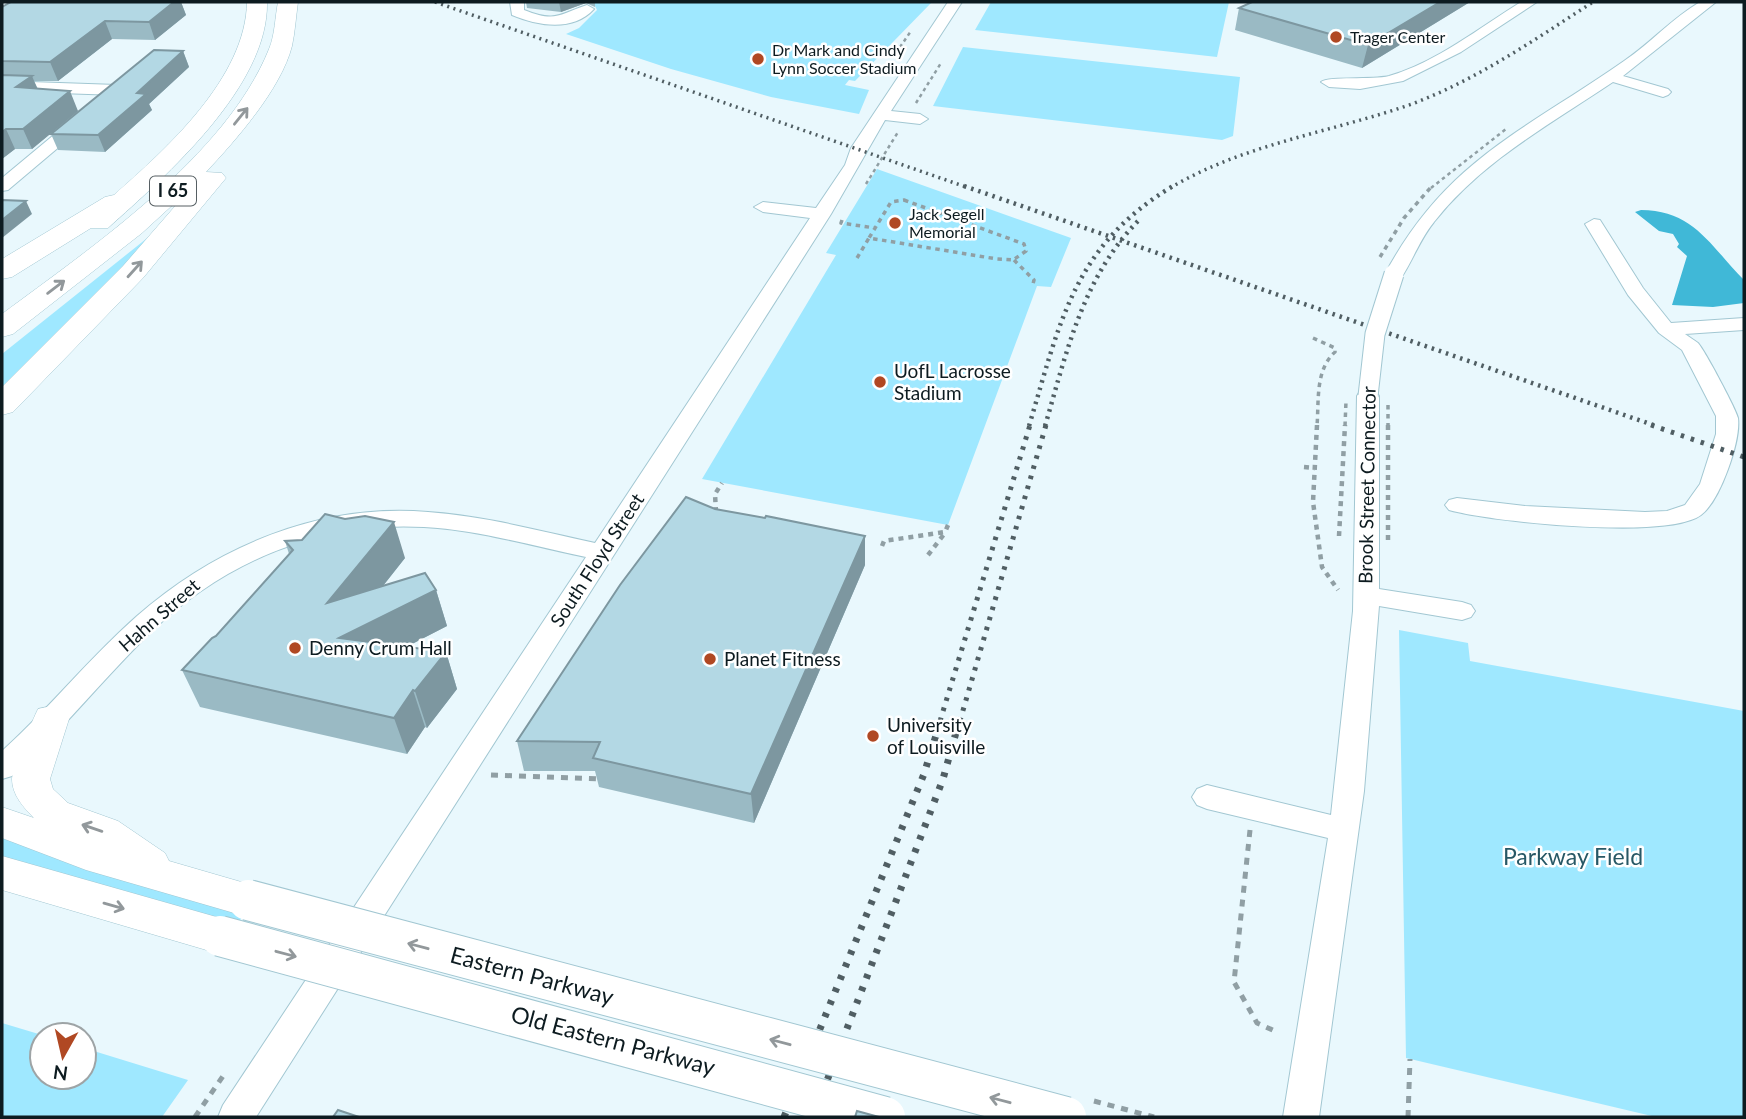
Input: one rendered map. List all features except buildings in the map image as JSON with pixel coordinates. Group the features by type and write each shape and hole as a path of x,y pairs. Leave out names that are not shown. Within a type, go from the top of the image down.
{"highway":[{"name":"I 65","path":"2,297 70,246 181,147 218,102 234,77 251,38 258,4"},
{"name":"I 65","path":"2,328 94,258 175,189 211,151 257,96 274,67 283,44 288,7"},
{"path":"2,405 98,309 185,214 227,159 211,151"},
{"path":"2,271 72,231 133,191"}],"main road":[{"path":"51,719 31,779 36,797 55,814 104,832 169,878"},
{"name":"Eastern Parkway","path":"2,822 41,839 248,900 1066,1117"},
{"path":"2,873 220,936 885,1117"}],"street":[{"path":"517,2 517,12 528,17 558,22 578,17 587,9"},
{"name":"South Floyd Street","path":"236,1117 602,552 831,218 859,148 955,2"},
{"path":"1329,82 1364,84 1399,77 1434,61 1530,2"},
{"name":"Brook Street Connector","path":"1301,1117 1344,830 1362,681 1365,594 1377,547 1369,385 1383,303 1410,244 1435,209 1481,164 1611,77 1686,16 1709,2"},
{"path":"1611,77 1663,92"},
{"path":"2,86 121,86 2,186"},
{"path":"880,115 914,119"},
{"path":"763,207 831,218"},
{"path":"1457,505 1525,514 1645,520 1669,518 1693,510 1706,494 1719,465 1727,434 1727,416 1690,347 1666,329 1635,291 1594,223"},
{"path":"1666,329 1744,324"},
{"name":"Hahn Street","path":"2,768 144,624 188,586 244,554 306,531 368,520 426,519 602,552"},
{"path":"1365,594 1462,611"},
{"path":"1207,797 1344,830"},
{"name":"Old Eastern Parkway","path":"335,965 890,1117"}],"path":[{"path":"883,157 914,119 947,53"},
{"path":"858,258 891,202 904,200 1024,244 1026,251 1013,260"},
{"path":"831,218 875,228"},
{"path":"869,238 1013,260 1034,280 1033,284"},
{"path":"1313,338 1335,348 1335,352 1327,359 1320,378 1313,502 1322,567 1338,590"},
{"path":"1377,547 1388,393"},
{"path":"1304,467 1315,468"},
{"path":"710,522 716,511 715,494 722,483"},
{"path":"929,555 948,525"},
{"path":"882,546 884,541 945,532"},
{"path":"491,775 603,779"},
{"path":"1263,829 1251,826 1234,982 1257,1023 1277,1032"},
{"path":"1408,1117 1410,1059"},
{"path":"195,1117 223,1076"}],"green space":[{"name":"Dr Mark and Cindy Lynn Soccer Stadium","path":"593,2 932,2 855,81 849,80 845,85 869,90 859,114 771,97 671,69 566,34 579,28 597,10"},
{"path":"991,2 1229,2 1217,57 975,30"},
{"path":"963,47 1240,77 1233,136 1222,140 933,106"},
{"name":"UofL Lacrosse Stadium","path":"877,169 1071,238 1051,287 1037,286 948,525 702,479 836,255 826,253"},
{"path":"151,235 54,346 2,396 2,354"},
{"name":"Parkway Field","path":"1399,630 1468,643 1470,661 1744,711 1744,1117 1656,1117 1406,1058"},
{"path":"2,836 59,857 245,913 236,926 39,869 2,856"},
{"path":"2,1023 28,1031 28,1091 98,1091 98,1052 188,1080 162,1117 2,1117"}],"shaded area":[{"path":"1641,210 1675,216 1700,233 1744,280 1744,303 1713,307 1672,305 1687,256 1677,247 1679,244 1673,234 1659,231 1635,212"}],"railway":[{"path":"435,2 969,188"},
{"path":"1170,188 1198,173 1258,149 1382,114 1436,94 1505,58 1593,2"},
{"path":"964,186 1111,237"},
{"path":"1111,237 1139,209 1170,188"},
{"path":"1121,240 1140,219"},
{"path":"1029,426 1051,353 1075,290 1111,237"},
{"path":"1111,237 1121,240"},
{"path":"1045,426 1079,316 1104,265 1121,240"},
{"path":"1121,240 1656,426"},
{"path":"937,731 1030,425"},
{"path":"957,731 1046,425"},
{"path":"1651,425 1744,457"},
{"path":"784,1117 924,774 938,729"},
{"path":"813,1117 943,779 957,729"}],"place":[{"name":"Trager Center","path":"1336,37"},
{"name":"Dr Mark and Cindy Lynn Soccer Stadium","path":"758,59"},
{"name":"Jack Segell Memorial","path":"895,223"},
{"name":"UofL Lacrosse Stadium","path":"880,382"},
{"name":"Denny Crum Hall","path":"295,648"},
{"name":"Planet Fitness","path":"710,659"},
{"name":"University of Louisville","path":"873,736"}]}
